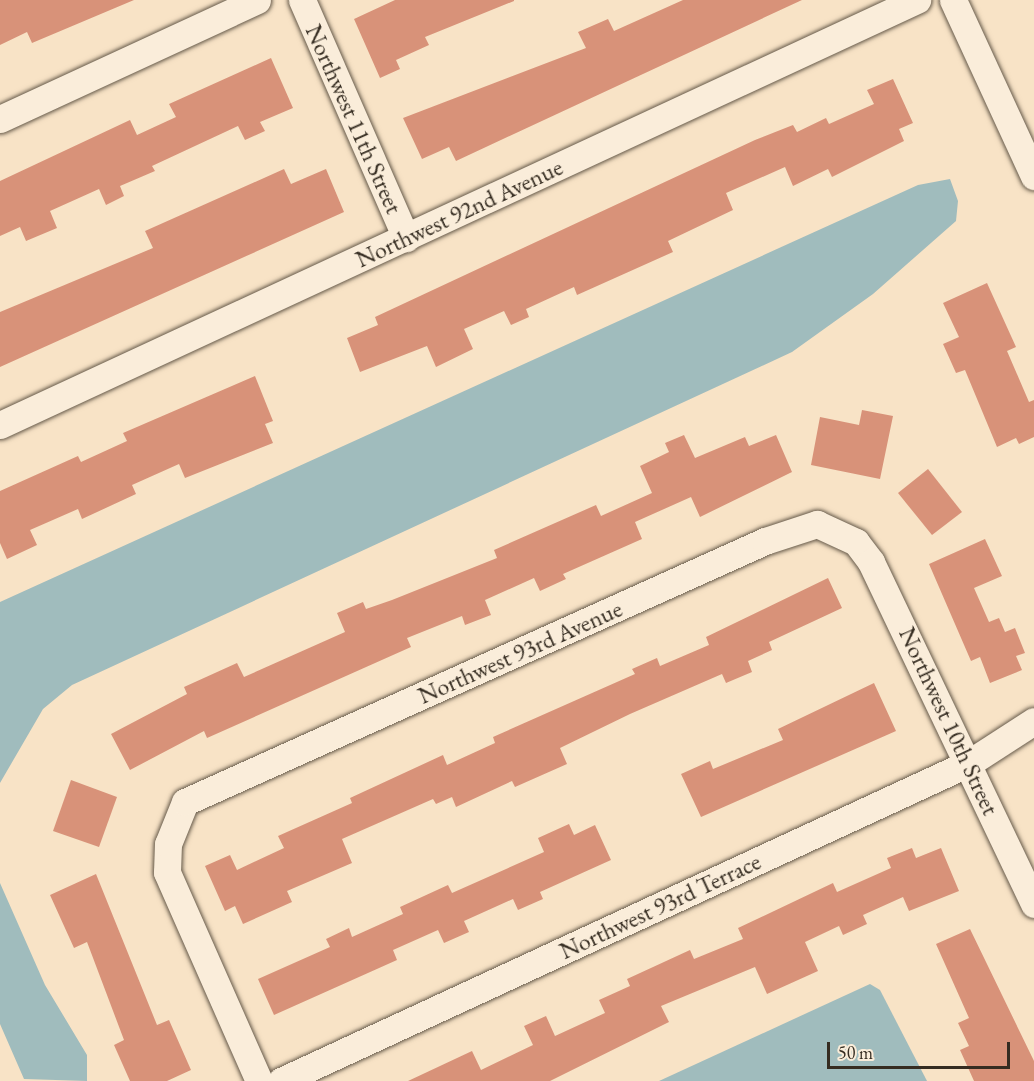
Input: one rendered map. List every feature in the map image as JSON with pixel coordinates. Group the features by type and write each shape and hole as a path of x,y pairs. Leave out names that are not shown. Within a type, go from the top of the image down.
{"street":[{"path":"0,119 256,0"},
{"name":"Northwest 11th Street","path":"302,0 406,238"},
{"name":"Northwest 92nd Avenue","path":"0,425 917,0"},
{"path":"953,0 1034,176"},
{"name":"Northwest 93rd Avenue","path":"259,1081 167,872 168,844 185,802 765,541 816,524 856,542"},
{"name":"Northwest 10th Street","path":"856,542 890,598 1034,904"},
{"name":"Northwest 93rd Terrace","path":"281,1081 969,763 1034,721"}],"water":[{"path":"950,179 958,201 956,221 873,294 792,352 72,685 43,709 0,783 0,602 918,185"},
{"path":"0,883 45,985 87,1055 87,1081 24,1079 0,1024"},
{"path":"870,984 880,990 927,1081 659,1081"}],"building":[{"path":"0,0 134,0 32,43 27,32 0,45"},
{"path":"395,0 514,1 425,37 429,45 396,60 400,69 380,78 354,19"},
{"path":"683,0 802,0 456,161 449,147 422,159 403,118 586,48 578,32 608,19 614,31"},
{"path":"271,58 293,108 260,122 265,131 245,140 238,126 152,166 155,171 120,186 124,196 106,205 99,189 50,211 57,228 26,241 20,227 0,236 0,181 130,120 137,135 176,117 169,104"},
{"path":"893,79 913,123 899,129 904,141 832,177 828,169 793,186 785,167 726,193 733,210 668,241 673,252 577,295 574,287 526,309 529,317 511,325 504,311 464,329 473,349 436,367 427,346 360,372 347,338 378,325 375,317 755,140 793,125 797,132 826,118 829,124 874,104 867,90"},
{"path":"284,169 291,184 326,169 344,212 0,367 0,312 153,248 145,231"},
{"path":"987,283 1016,347 1007,351 1029,402 1034,400 1034,437 1019,444 1016,438 997,447 965,370 956,373 943,344 959,337 943,303"},
{"path":"255,376 273,421 265,424 273,443 185,478 179,464 132,485 136,494 82,519 78,509 30,530 37,545 7,559 0,543 0,491 78,456 81,462 127,441 123,433"},
{"path":"862,410 893,416 880,479 811,465 820,417 859,425"},
{"path":"684,435 695,458 745,437 749,446 776,435 792,472 700,517 691,497 635,522 642,539 563,574 566,579 540,591 534,578 485,600 491,615 465,625 462,616 407,638 411,647 207,738 204,731 130,770 111,734 187,694 184,687 237,663 244,677 345,632 337,613 363,602 366,609 497,558 494,550 596,505 601,516 652,493 640,466 669,452 665,443"},
{"path":"928,469 962,512 932,535 898,493"},
{"path":"985,539 1002,576 974,588 989,622 999,618 1005,632 1015,628 1025,653 1016,656 1022,670 990,683 980,657 971,661 929,564"},
{"path":"828,578 842,608 769,642 772,650 748,661 752,672 726,683 722,674 630,714 560,748 567,764 515,787 512,781 456,807 452,797 436,804 433,799 342,839 352,863 287,891 292,902 243,924 235,906 225,911 205,866 230,855 237,870 284,848 278,836 352,803 350,798 443,755 447,765 495,743 493,737 635,674 632,669 657,658 660,666 709,645 706,637"},
{"path":"874,683 896,731 701,817 681,774 710,761 713,769 783,740 778,729"},
{"path":"71,780 117,797 99,847 53,831"},
{"path":"569,824 574,835 595,825 611,860 540,892 543,899 518,910 513,899 464,921 469,932 444,943 438,930 393,950 397,960 274,1015 258,979 330,947 326,939 349,928 352,937 403,914 400,907 448,885 452,893 544,852 538,838"},
{"path":"912,848 916,858 941,848 959,891 909,911 903,897 863,915 867,924 843,935 839,926 805,942 818,971 767,994 755,967 661,1006 669,1022 550,1081 408,1081 472,1051 481,1070 533,1045 524,1026 546,1016 555,1036 605,1013 599,1000 630,986 627,979 690,950 694,959 743,939 738,928 833,883 837,892 891,868 887,858"},
{"path":"96,874 157,1025 169,1020 191,1070 167,1081 130,1081 114,1045 124,1040 87,942 74,948 50,895"},
{"path":"970,929 1034,1061 1034,1081 974,1081 960,1050 969,1046 958,1023 969,1018 936,944"}]}
